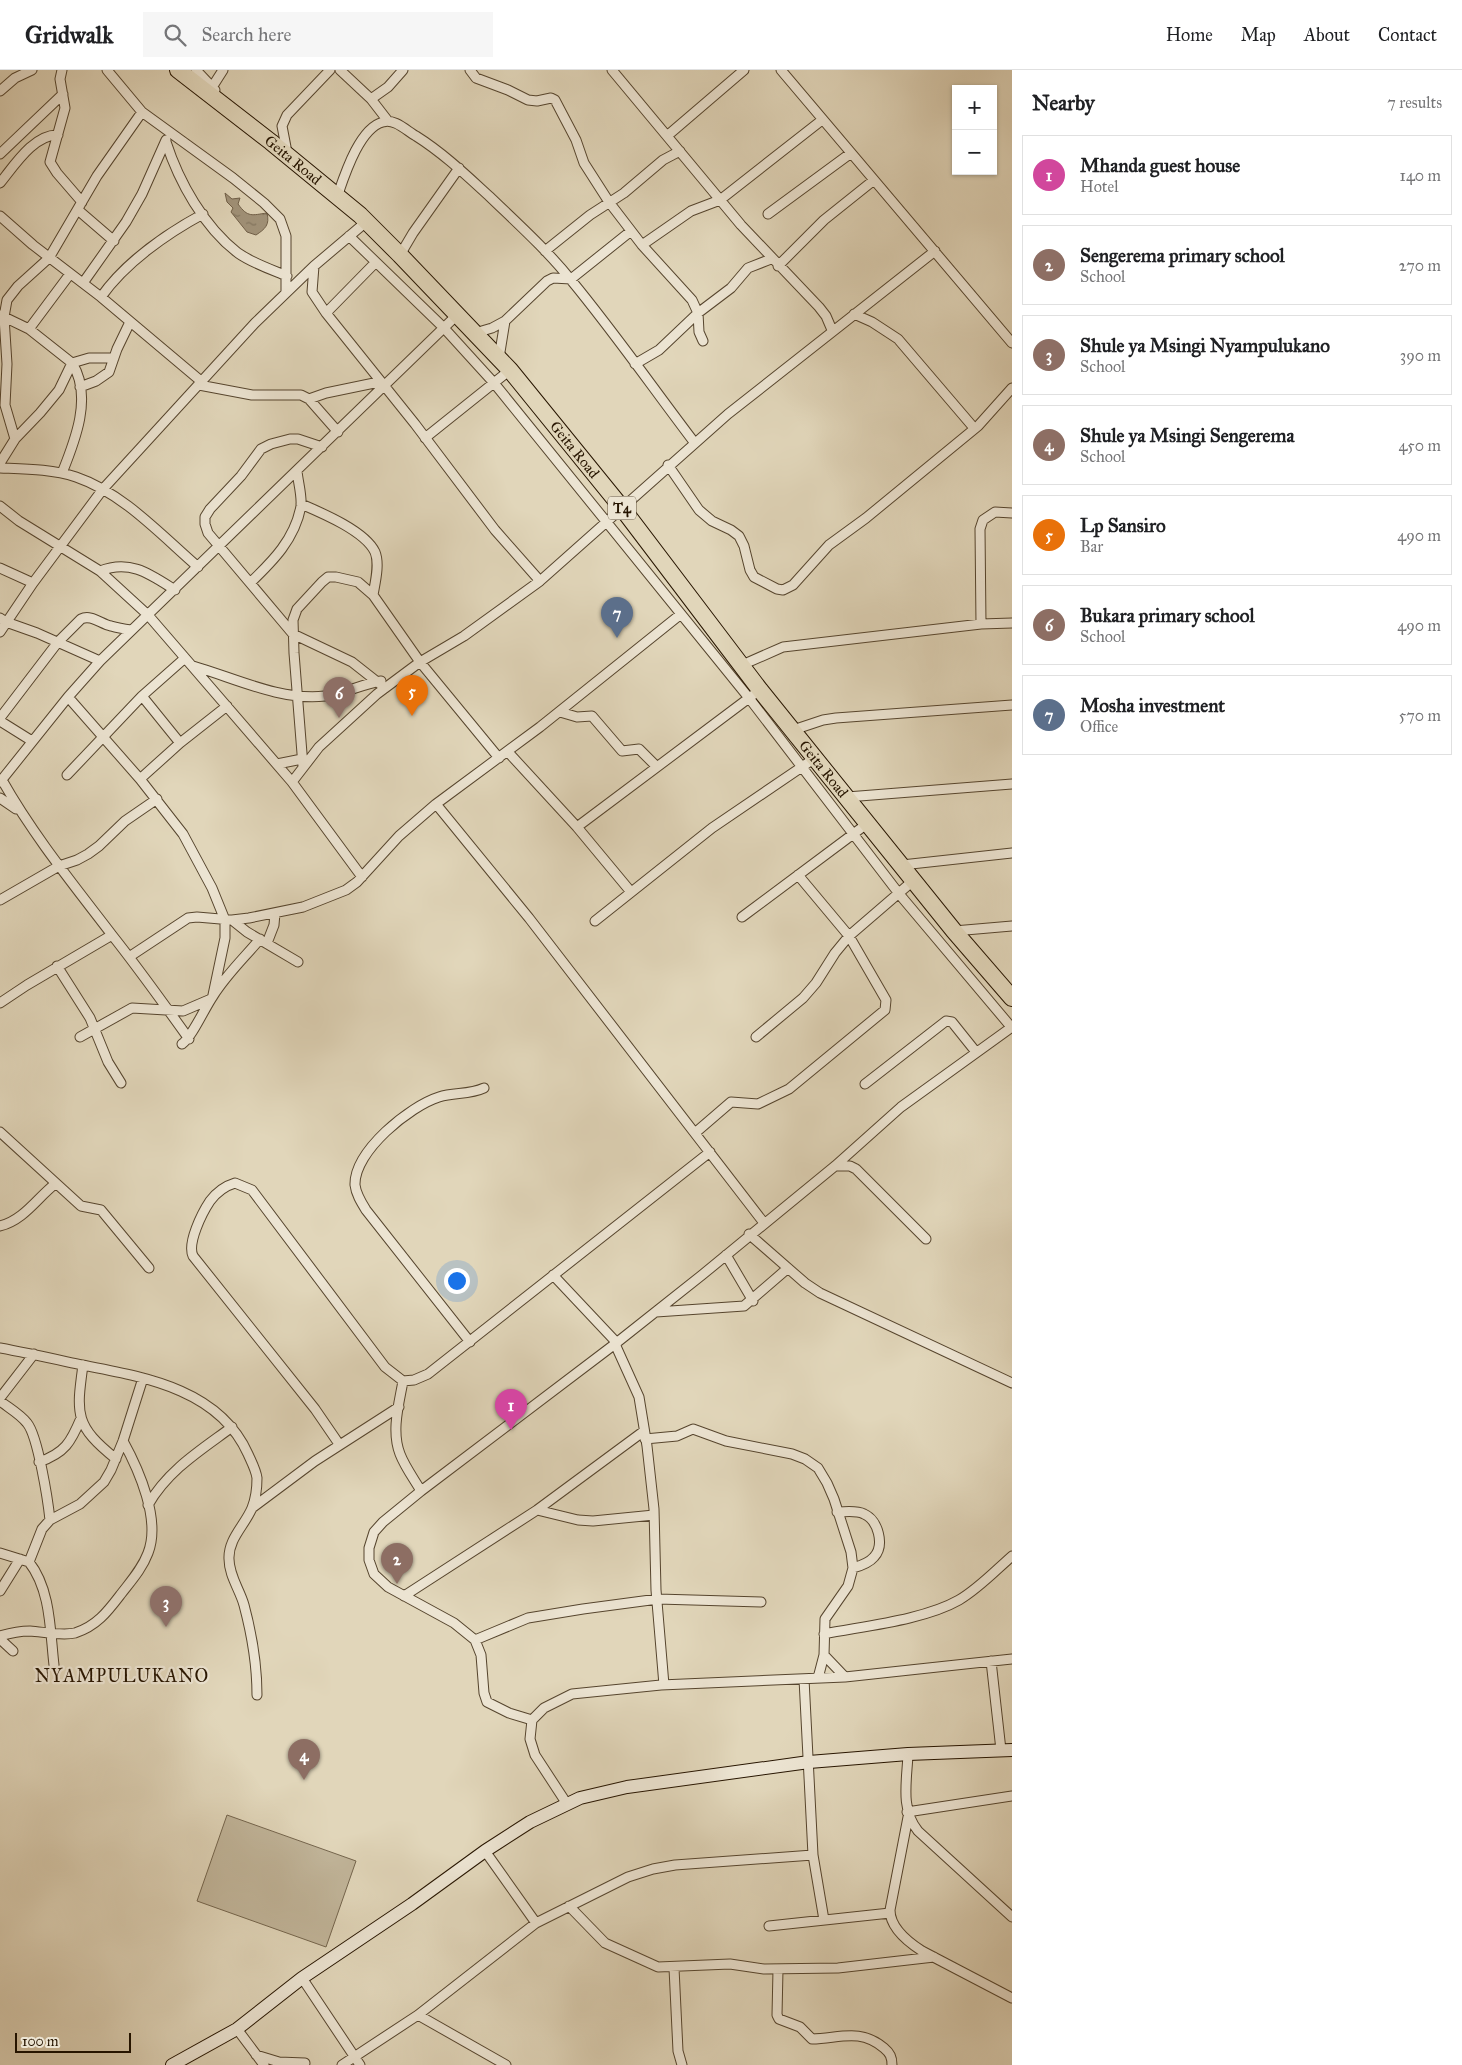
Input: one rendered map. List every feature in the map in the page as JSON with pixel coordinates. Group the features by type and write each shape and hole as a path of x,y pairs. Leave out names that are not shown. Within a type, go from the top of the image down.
{"highway":[{"name":"Geita Road","path":"178,70 210,90 338,195 400,254 504,364 622,508 742,665 754,694 793,730 954,931 1012,998"}],"main road":[{"path":"172,2065 237,2029 302,1978 412,1904 485,1851 530,1822 580,1798 628,1787 809,1762 908,1754 1007,1750"}],"street":[{"path":"0,91 15,78 32,70"},
{"path":"62,70 60,79 65,108 50,162 80,206 114,241"},
{"path":"107,70 142,112 168,138 233,178 264,203 280,219 286,236 286,292"},
{"path":"196,70 210,90 286,147 338,195 352,156 360,142 373,127 388,121"},
{"path":"210,90 223,70"},
{"path":"286,147 282,126 286,115 330,70"},
{"path":"340,70 371,99 388,121 424,141 459,168 545,251 570,278 694,442"},
{"path":"371,99 388,87 403,70"},
{"path":"471,73 481,70"},
{"path":"612,70 774,262 819,307 826,316 832,330"},
{"path":"667,136 744,70"},
{"path":"781,70 1012,343"},
{"path":"471,73 528,100 537,101 551,98 555,100 576,140 584,163 609,202 642,245 692,300 698,313 699,332 703,341"},
{"path":"0,154 63,94"},
{"path":"15,439 5,405 2,316 5,305 10,294 49,258 116,148 142,112"},
{"path":"642,245 691,211 720,200 822,120"},
{"path":"2,178 38,141 44,137 58,135"},
{"path":"168,138 184,185 203,214 223,239 238,253 287,276"},
{"path":"83,283 114,241 142,194 168,138"},
{"path":"545,251 590,215 632,188 663,160 680,151"},
{"path":"768,214 851,153"},
{"path":"400,254 459,168"},
{"path":"635,364 659,350 698,313 731,288 750,266 774,262 874,180"},
{"path":"101,298 110,285 155,244 203,214"},
{"path":"0,216 49,258 101,298 128,326 138,329 200,384 252,395 293,394 308,398 332,392 381,385"},
{"path":"0,632 3,620 103,489 255,323 314,266 366,222"},
{"path":"475,333 492,328 505,321 547,281 553,278 570,278 631,231"},
{"path":"349,236 444,328 494,383 681,614 754,694 802,768 899,893 1012,1028 976,1052 902,1107 835,1166 655,1312 421,1491 383,1522 374,1532 369,1548 374,1574 404,1596 454,1623 475,1640 481,1655 484,1694 487,1702 509,1713 532,1720"},
{"path":"292,782 302,763 385,688 420,662 464,636 540,581 694,442 792,365 832,330 935,251"},
{"path":"326,313 376,263"},
{"path":"314,266 312,292 326,313 495,530 540,581"},
{"path":"29,329 70,274"},
{"path":"854,314 872,322 898,339 974,428"},
{"path":"2,316 29,329 72,363 79,376 80,413 77,429 62,473"},
{"path":"275,913 274,925 264,942 212,997 185,1042 168,1010 59,866 19,811 1,781 68,697 100,661 338,432 381,385 457,316"},
{"path":"425,438 494,383 504,364 505,321"},
{"path":"80,386 105,376 109,372 128,326"},
{"path":"0,463 15,439 49,403 72,363 89,358 114,358"},
{"path":"668,465 698,510 739,536 754,577 782,590 793,585 829,545 866,518 989,416 1012,388"},
{"path":"308,398 338,432"},
{"path":"322,447 298,439 290,439 261,449 241,476 210,509 205,524 208,533 292,634 352,662 385,688"},
{"path":"0,468 62,473 103,489 136,513 198,567"},
{"path":"250,583 283,549 297,520 301,504 296,471"},
{"path":"301,504 352,530 370,546 376,560 373,595"},
{"path":"1,508 100,571 148,615 292,782 362,877"},
{"path":"981,624 980,529 983,520 995,512 1012,513"},
{"path":"100,571 117,565 129,566 155,577 175,590"},
{"path":"0,568 33,583"},
{"path":"302,763 292,634 293,620 297,610 328,577 348,578 358,582 373,595 420,662 499,758"},
{"path":"129,957 188,918 228,920 275,913 303,907 346,890 362,877 399,836 436,804 560,712 681,614"},
{"path":"32,741 0,720 58,642 75,624 85,617 108,626 131,630"},
{"path":"3,620 100,661"},
{"path":"742,665 783,647 981,624 1012,623"},
{"path":"67,775 142,696 185,658"},
{"path":"192,665 267,690 297,696 328,696 378,681 396,680"},
{"path":"577,827 754,694"},
{"path":"142,696 180,743"},
{"path":"68,697 140,778 188,842 228,920 298,962"},
{"path":"793,730 823,720 836,718 1012,705"},
{"path":"140,778 227,706"},
{"path":"560,712 578,718 592,716 622,751 639,749 657,767"},
{"path":"508,752 577,827 631,892"},
{"path":"594,921 712,828 816,758"},
{"path":"277,764 302,763"},
{"path":"847,798 1012,784"},
{"path":"0,798 19,811"},
{"path":"0,900 59,866 88,854 125,821 157,799"},
{"path":"436,804 529,918 764,1222"},
{"path":"742,917 868,823"},
{"path":"902,865 1012,853"},
{"path":"695,1133 731,1102 758,1104 792,1087 885,1010 886,1000 849,936 798,875"},
{"path":"756,1038 803,998 816,983 835,953 849,936 914,880"},
{"path":"212,997 228,920"},
{"path":"954,931 1012,926"},
{"path":"0,1003 56,966 112,935"},
{"path":"56,966 90,1018 108,1062 121,1083"},
{"path":"80,1037 132,1008 183,1011 212,997"},
{"path":"865,1084 946,1020 952,1022 976,1052"},
{"path":"470,1342 366,1210 355,1186 362,1160 376,1142 409,1113 441,1096 470,1093 484,1088"},
{"path":"0,1132 81,1206 101,1210 150,1268"},
{"path":"340,1444 315,1409 196,1262 191,1252 190,1244 193,1237 210,1202 220,1191 235,1183 252,1190 386,1367 403,1381 414,1380 428,1374 710,1152"},
{"path":"835,1166 850,1166 856,1169 926,1239"},
{"path":"0,1226 12,1223 18,1219 55,1184"},
{"path":"749,1234 805,1282 834,1300 1012,1383"},
{"path":"726,1254 753,1301"},
{"path":"655,1312 744,1306 753,1301 788,1268"},
{"path":"553,1275 616,1343 639,1397 652,1483 664,1685"},
{"path":"0,1348 143,1378 180,1390 213,1410 232,1426 242,1441 257,1475 257,1490 252,1508 236,1533 229,1557 230,1569 244,1606 253,1641 257,1669 257,1695"},
{"path":"34,1354 0,1400 27,1423 33,1432 47,1491 50,1520"},
{"path":"83,1365 78,1407 94,1440 116,1459"},
{"path":"0,1591 24,1561 42,1528 50,1520 80,1504 104,1482 123,1441 143,1378"},
{"path":"403,1381 396,1432 400,1455 421,1491"},
{"path":"252,1508 340,1444 398,1407"},
{"path":"39,1462 54,1457 72,1441 82,1418"},
{"path":"148,1505 155,1493 181,1465 232,1426"},
{"path":"404,1596 537,1510 645,1435 677,1436 694,1430 726,1441 792,1454 805,1459 818,1468 827,1483 851,1552 853,1568 848,1586 825,1619 824,1655 818,1678"},
{"path":"0,1636 28,1631 73,1633 89,1628 103,1618 141,1568 152,1539 148,1505 136,1468 123,1441"},
{"path":"537,1510 578,1520 593,1521 654,1515"},
{"path":"837,1512 862,1513 870,1517 876,1524 879,1545 874,1557 853,1568"},
{"path":"0,1553 24,1561 42,1582 54,1665"},
{"path":"824,1634 922,1615 941,1609 959,1600 1012,1556"},
{"path":"475,1640 528,1618 658,1599 761,1602"},
{"path":"0,1640 13,1651"},
{"path":"824,1655 845,1677"},
{"path":"567,1804 535,1755 530,1739 532,1720 544,1708 572,1694 664,1685 845,1677 1012,1659"},
{"path":"991,1661 1007,1750"},
{"path":"804,1679 813,1855 824,1920"},
{"path":"908,1754 908,1814 890,1913 893,1922 913,1945 1012,1998"},
{"path":"908,1814 1012,1796"},
{"path":"908,1814 918,1831 1012,1917"},
{"path":"485,1851 536,1923"},
{"path":"342,2065 418,2015 536,1923 628,1878 652,1868 675,1865 813,1855"},
{"path":"569,1906 597,1937 611,1947 658,1967 674,1968 730,1964 778,1970 838,1968 934,1957"},
{"path":"769,1926 890,1913"},
{"path":"674,1968 678,2051 682,2065"},
{"path":"778,1970 777,2015 779,2020 800,2027 812,2039 848,2035 868,2037 888,2052 892,2065"},
{"path":"302,1978 360,2065"},
{"path":"418,2015 506,2065"},
{"path":"237,2029 264,2065"},
{"path":"256,2054 280,2062 305,2063"}],"shaded area":[{"path":"227,1815 356,1861 326,1947 197,1901"}],"water":[{"path":"225,193 232,199 240,198 238,204 248,214 267,213 268,221 264,229 256,235 247,232 231,212 233,208 227,202"}],"place":[{"name":"Mosha investment","path":"617,638"},
{"name":"Lp Sansiro","path":"412,716"},
{"name":"Bukara primary school","path":"339,718"},
{"name":"Mhanda guest house","path":"511,1430"},
{"name":"Sengerema primary school","path":"397,1584"},
{"name":"Shule ya Msingi Nyampulukano","path":"166,1627"},
{"name":"Shule ya Msingi Sengerema","path":"304,1780"}],"district":[{"name":"NYAMPULUKANO","path":"122,1676"}]}
